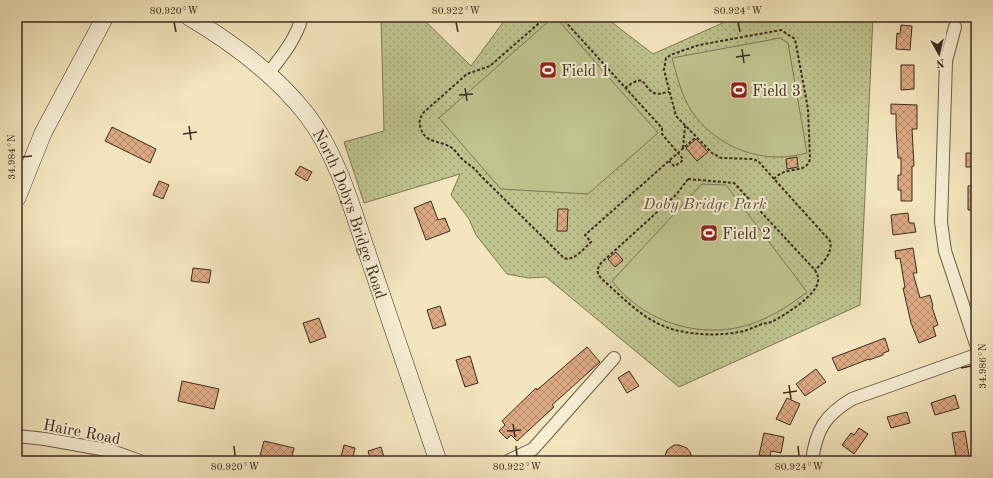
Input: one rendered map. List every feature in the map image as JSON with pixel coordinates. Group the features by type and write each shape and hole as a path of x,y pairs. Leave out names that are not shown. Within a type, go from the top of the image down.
{"street":[{"path":"17,198 43,134 105,17"},
{"name":"North Dobys Bridge Road","path":"189,17 254,61 294,100 317,131 337,169 354,212 438,461"},
{"path":"268,74 294,38 302,17"},
{"path":"955,27 946,61 941,222 945,251 976,344"},
{"path":"812,461 814,444 823,424 832,413 842,405 852,399 976,355"},
{"path":"508,461 533,449 614,358"},
{"name":"Haire Road","path":"17,436 45,439 112,451 140,461"}],"path":[{"path":"546,17 490,66 467,74 424,112 420,119 420,127 425,137 453,149 464,161 472,166 490,186 566,259 572,258 591,242 585,235 696,137"},
{"path":"561,17 662,128 662,134 683,159 674,166 669,161"},
{"path":"774,179 781,173 804,168 809,162 810,158 808,109 795,39 781,30 699,45 669,56 664,60 664,70 674,112 696,137 718,157 756,160 830,241 830,251 821,265 814,270"},
{"path":"625,88 634,81 638,80 655,93 659,94 669,92"},
{"path":"683,148 685,125"},
{"path":"688,179 734,183 814,270 818,277 815,289 790,311 772,322 748,330 717,335 705,335 682,331 661,324 633,308 601,278 597,272 603,261 676,195 688,179"}],"green space":[{"name":"Doby Bridge Park","path":"381,17 421,17 471,66 507,17 605,17 653,54 736,17 873,17 860,305 679,387 546,277 528,278 507,274 476,235 469,219 451,195 460,174 364,203 344,142 384,131"},
{"name":"Field 1","path":"550,20 559,21 658,133 588,194 501,189 439,118"},
{"name":"Field 3","path":"780,38 788,43 807,153 787,157 766,156 737,149 712,133 692,112 685,99 672,58"},
{"name":"Field 2","path":"702,184 726,185 807,292 777,312 749,325 731,329 713,330 694,329 660,319 644,310 622,292 612,281"}],"building":[{"path":"901,25 912,26 910,50 896,49 897,33 900,34"},
{"path":"901,65 914,65 914,89 901,90"},
{"path":"891,104 917,105 917,129 912,129 914,166 912,166 912,201 901,201 901,190 898,190 898,175 901,175 901,158 898,158 896,114 891,114"},
{"path":"112,127 156,149 150,163 105,141"},
{"path":"696,139 708,152 697,161 686,148"},
{"path":"966,153 976,153 976,167 966,167"},
{"path":"797,157 798,167 787,169 786,159"},
{"path":"300,166 312,172 307,181 295,174"},
{"path":"159,181 169,185 163,199 153,195"},
{"path":"976,185 976,209 968,210 968,186"},
{"path":"431,201 438,220 445,218 450,231 426,240 414,208"},
{"path":"558,209 568,209 567,231 557,231"},
{"path":"908,213 909,223 914,223 916,232 893,235 891,215"},
{"path":"913,248 917,273 913,273 920,298 930,295 938,325 933,327 936,336 919,343 911,323 903,288 905,288 900,258 896,259 895,251"},
{"path":"616,252 623,260 615,267 608,259"},
{"path":"193,268 211,270 209,283 191,281"},
{"path":"440,306 446,325 433,329 427,310"},
{"path":"319,318 326,337 310,343 303,323"},
{"path":"885,338 889,351 883,353 883,355 838,371 832,358"},
{"path":"587,347 600,362 552,405 554,407 517,441 511,435 507,439 499,431 505,425 502,421 536,388 537,390"},
{"path":"470,356 478,383 465,387 456,360"},
{"path":"816,369 826,382 805,396 796,384"},
{"path":"629,371 639,386 627,393 618,378"},
{"path":"182,381 219,389 214,409 178,401"},
{"path":"955,395 959,408 935,415 931,403"},
{"path":"787,398 800,404 790,425 776,419"},
{"path":"907,412 910,423 891,428 887,417"},
{"path":"859,428 868,434 854,454 842,445 851,433 854,435"},
{"path":"965,431 969,456 956,458 952,433"},
{"path":"764,433 784,437 781,453 771,451 770,457 759,455"},
{"path":"264,441 294,448 291,461 281,461 260,456"},
{"path":"344,445 355,448 352,461 340,461"},
{"path":"674,445 687,448 693,461 663,461 667,450"},
{"path":"381,447 385,461 371,461 368,451"}],"place":[{"name":"Field 1","path":"548,70"},
{"name":"Field 3","path":"739,90"},
{"name":"Field 2","path":"709,233"}]}
